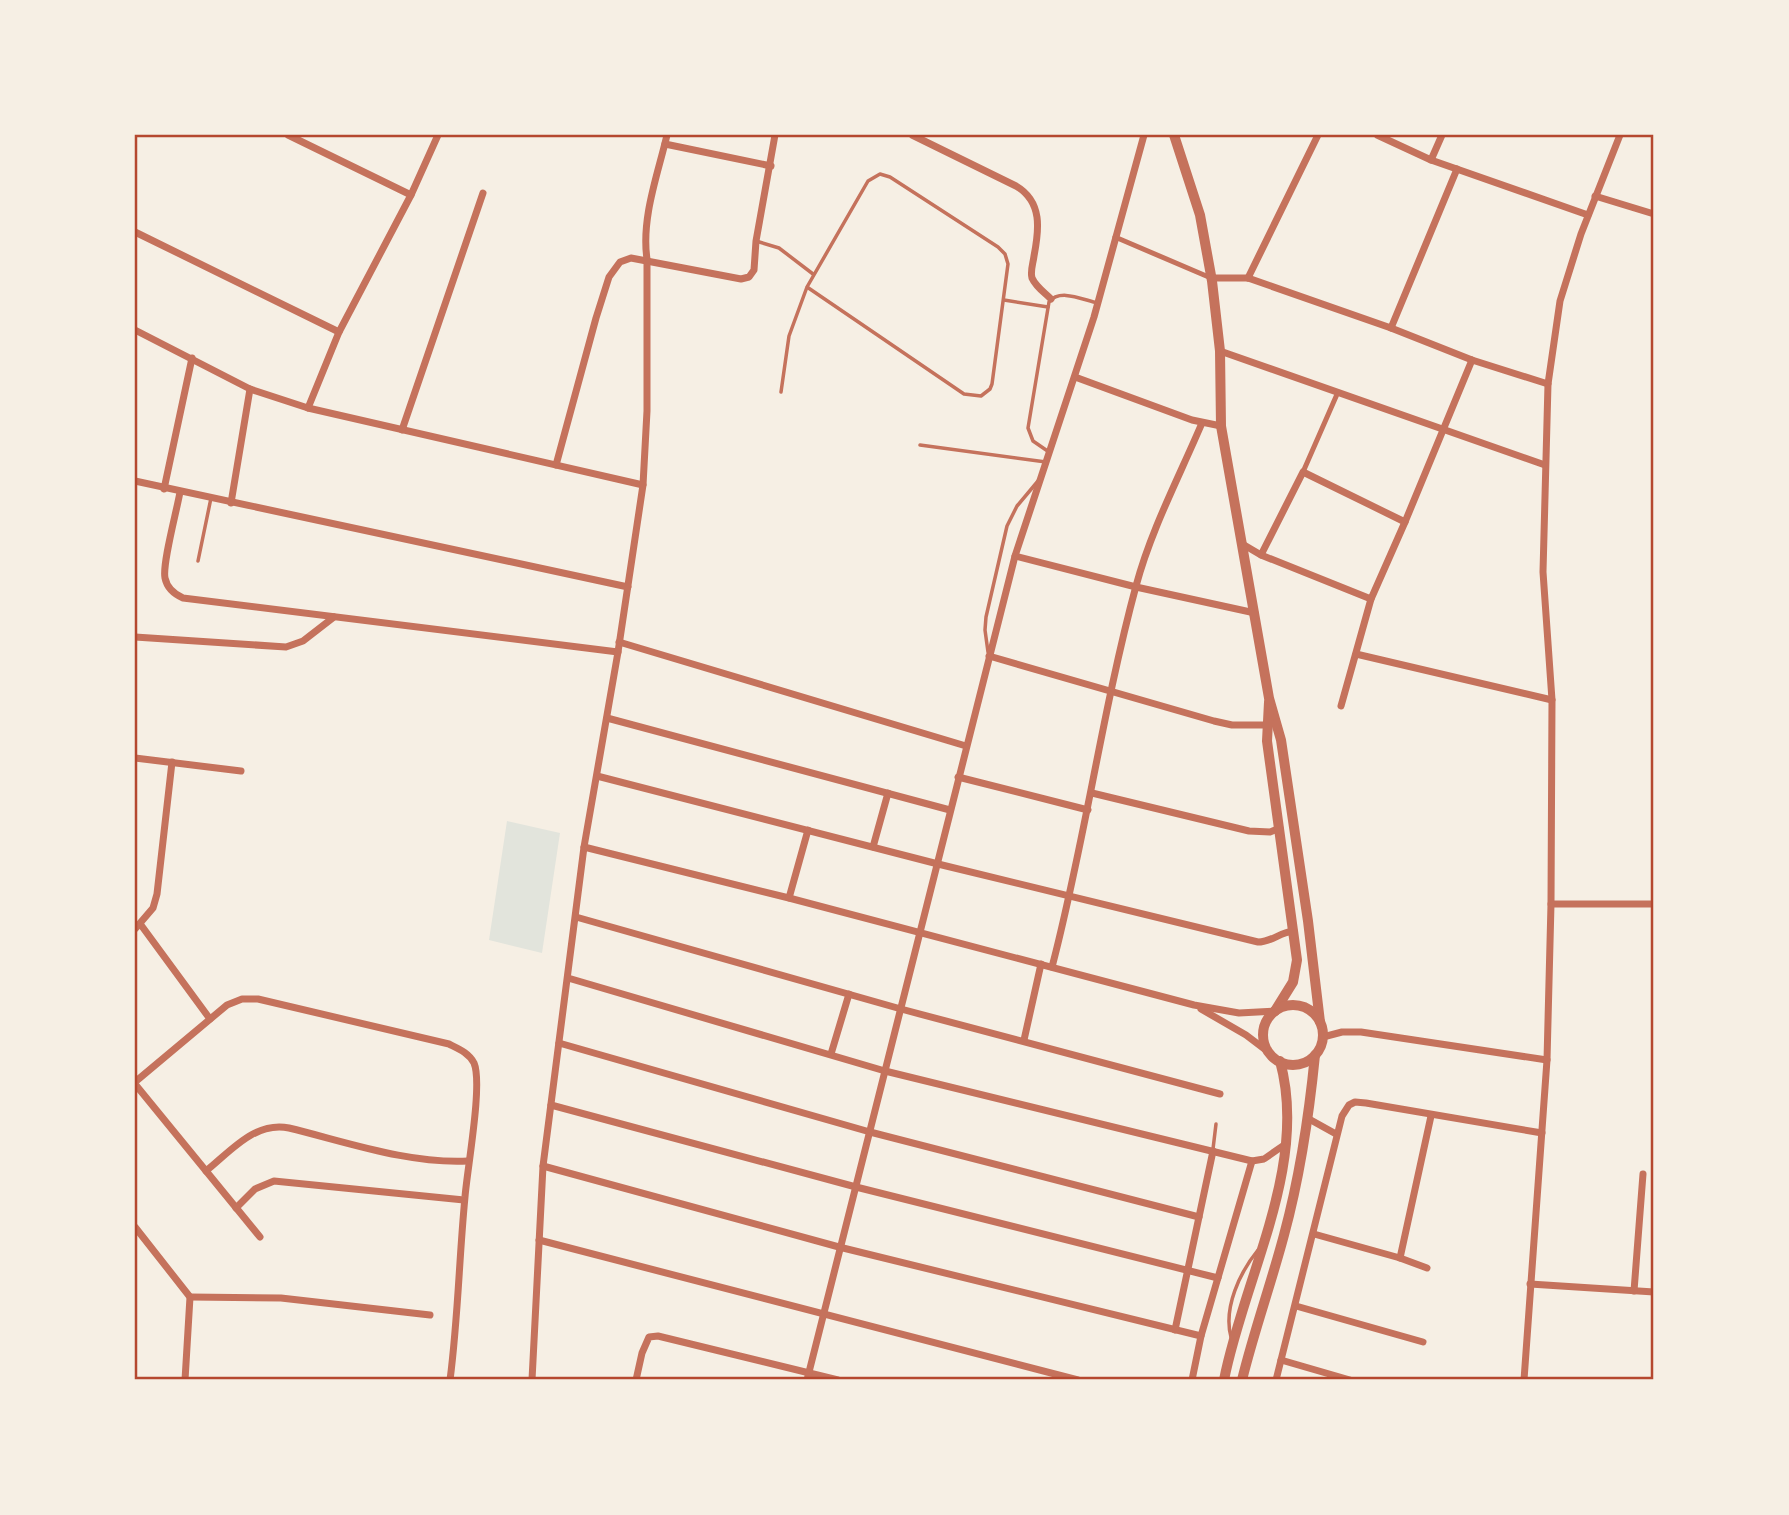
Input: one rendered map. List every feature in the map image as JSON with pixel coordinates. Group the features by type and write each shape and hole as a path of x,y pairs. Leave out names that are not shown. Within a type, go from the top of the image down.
{"street":[{"path":"288,135 411,195"},
{"path":"308,408 339,332 411,195 438,135"},
{"path":"532,1380 543,1166 584,847 618,652 643,485 647,411 645,244 648,213 667,135"},
{"path":"556,465 611,271 625,260 646,259 745,279 754,270 756,241 775,135"},
{"path":"912,135 1016,186 1029,197 1039,228 1031,275 1050,303"},
{"path":"808,1377 1015,556 1098,303 1144,135"},
{"path":"1174,135 1200,215 1211,278 1220,351 1221,426 1269,698 1281,740 1323,1037 1315,1055 1309,1119 1285,1233 1242,1380"},
{"path":"1248,278 1318,135"},
{"path":"1377,135 1431,160 1588,215"},
{"path":"1431,160 1442,135"},
{"path":"1524,1380 1547,1060 1551,904 1552,699 1543,572 1548,384 1560,300 1588,215 1620,135"},
{"path":"665,144 771,166"},
{"path":"1391,328 1457,169"},
{"path":"402,430 483,193"},
{"path":"1595,196 1654,214"},
{"path":"135,232 339,332"},
{"path":"1115,237 1211,278 1248,278 1391,328 1472,360 1548,384"},
{"path":"135,330 250,389 308,408 643,485"},
{"path":"1220,351 1545,465"},
{"path":"164,489 192,358"},
{"path":"1341,706 1371,599 1472,360"},
{"path":"1074,377 1202,423 1221,426"},
{"path":"231,503 250,389"},
{"path":"1262,555 1338,392"},
{"path":"1052,967 1070,896 1136,587 1153,534 1202,423"},
{"path":"1303,472 1405,523"},
{"path":"135,481 628,587"},
{"path":"180,492 164,570 168,587 183,598 618,652"},
{"path":"1244,545 1262,555 1371,599"},
{"path":"1015,556 1136,587 1255,613"},
{"path":"135,637 286,647 303,641 335,617"},
{"path":"619,642 966,746"},
{"path":"1356,654 1552,699"},
{"path":"989,656 1214,721 1232,725 1267,725"},
{"path":"1269,698 1269,756 1294,931 1296,971 1293,982 1264,1026 1263,1036 1270,1054"},
{"path":"607,718 950,810"},
{"path":"135,758 241,771"},
{"path":"172,762 157,894 153,908 138,927 210,1019"},
{"path":"597,776 938,864 1258,942 1273,940 1283,933 1294,931"},
{"path":"958,777 1088,810"},
{"path":"873,847 888,793"},
{"path":"1092,793 1249,831 1270,832 1280,828"},
{"path":"789,898 808,830"},
{"path":"584,847 1194,1005 1239,1013 1275,1011 1283,1006 1300,1006 1309,1009 1321,1022"},
{"path":"1551,904 1654,904"},
{"path":"576,917 901,1009 1220,1094"},
{"path":"1024,1040 1041,964"},
{"path":"568,978 885,1071 1252,1161 1264,1159 1287,1143"},
{"path":"831,1054 849,994"},
{"path":"260,1237 135,1083 210,1019 228,1005 242,999 258,999 449,1044 464,1051 474,1063 477,1079 464,1200 458,1319 450,1380"},
{"path":"1194,1005 1246,1035 1280,1061 1299,1064 1315,1055"},
{"path":"1323,1037 1342,1032 1361,1032 1547,1060"},
{"path":"559,1042 870,1132 1199,1217"},
{"path":"1224,1380 1281,1177 1287,1143 1287,1094 1280,1061"},
{"path":"1276,1380 1344,1110 1355,1102 1542,1133"},
{"path":"551,1105 856,1187 1219,1279"},
{"path":"1400,1258 1431,1116"},
{"path":"1309,1119 1336,1134"},
{"path":"206,1171 256,1131 272,1126 415,1158 468,1161"},
{"path":"1175,1330 1213,1151"},
{"path":"1192,1380 1201,1336 1252,1161"},
{"path":"543,1166 839,1247 1201,1336"},
{"path":"1634,1291 1643,1174"},
{"path":"236,1208 255,1189 274,1181 464,1200"},
{"path":"135,1227 190,1297 185,1380"},
{"path":"1314,1234 1427,1268"},
{"path":"539,1240 1078,1380"},
{"path":"1530,1284 1654,1293"},
{"path":"190,1297 281,1298 430,1315"},
{"path":"1296,1306 1423,1342"},
{"path":"636,1380 645,1344 649,1337 658,1336 808,1377 838,1380"},
{"path":"1281,1360 1350,1380"}],"lane":[{"path":"781,392 789,336 807,287 813,274 868,181 875,175 886,174 1002,250 1007,264 992,384 986,393 975,397 964,394 807,287"},
{"path":"756,241 779,248 813,274"},
{"path":"1049,452 1033,441 1028,428 1050,303 1060,294 1098,303"},
{"path":"1004,300 1050,303"},
{"path":"920,445 1046,462"},
{"path":"989,656 986,617 1007,526 1017,506 1040,479"},
{"path":"198,561 211,498"},
{"path":"1213,1151 1216,1124"}],"shaded area":[{"path":"507,821 560,833 542,953 489,940"}]}
